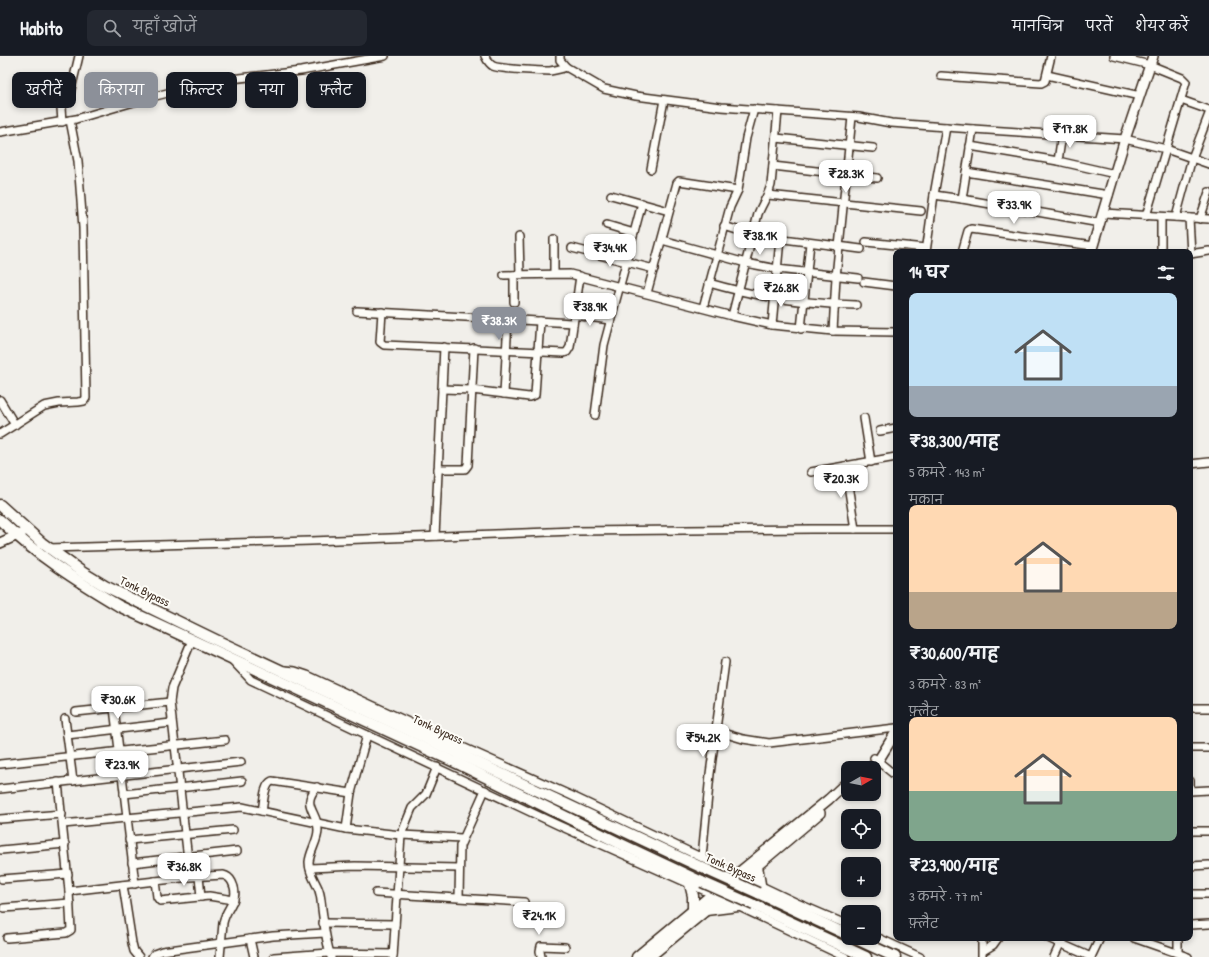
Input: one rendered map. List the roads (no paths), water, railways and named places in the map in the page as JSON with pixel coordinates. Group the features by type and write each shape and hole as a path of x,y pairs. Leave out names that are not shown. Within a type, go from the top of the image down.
{"highway":[{"name":"Tonk Bypass","path":"0,505 48,548 82,572 105,586 148,608 709,871 759,889 841,931"},
{"path":"0,520 17,536 75,580 119,606 460,766 621,844 866,957"},
{"path":"757,866 759,889"},
{"path":"636,957 693,910 716,896 741,876"},
{"path":"690,884 693,896 693,910"},
{"path":"649,957 705,911 716,896"},
{"path":"705,911 738,906"},
{"path":"869,945 895,957"}],"main road":[{"path":"1092,249 1125,139 1153,56"},
{"path":"0,543 27,530"},
{"path":"876,760 893,737"},
{"path":"741,876 841,788"},
{"path":"741,876 757,866 841,795"}],"street":[{"path":"62,122 61,108 69,98 79,56"},
{"path":"0,132 62,122 214,81 301,71 385,56"},
{"path":"485,56 488,62 493,66 501,68 549,71 566,67"},
{"path":"560,56 560,60 566,67 604,89 636,96 754,109 852,117 891,123 1125,139 1166,149 1209,164"},
{"path":"940,76 1041,83 1045,81 1051,56"},
{"path":"1114,56 1150,65 1184,79 1186,85 1146,216"},
{"path":"1047,75 1140,96"},
{"path":"652,169 664,100"},
{"path":"1181,100 1209,110"},
{"path":"703,308 724,226 730,207 738,190 746,138 754,109"},
{"path":"732,316 761,206 768,195 773,166 778,111"},
{"path":"1176,218 1192,158 1209,114"},
{"path":"833,331 836,276 852,117"},
{"path":"0,434 44,406 84,401 86,398 83,228 78,161 70,120"},
{"path":"926,249 946,127"},
{"path":"962,198 973,129"},
{"path":"1058,161 1062,134"},
{"path":"776,138 873,148"},
{"path":"970,146 1058,161 1115,174"},
{"path":"773,166 877,178"},
{"path":"966,172 1109,195"},
{"path":"647,293 679,180 738,190"},
{"path":"1200,219 1209,192"},
{"path":"611,195 669,211"},
{"path":"768,195 921,211"},
{"path":"934,195 962,198 1100,223"},
{"path":"595,415 604,345 642,203"},
{"path":"1103,213 1209,219"},
{"path":"1161,217 1161,249"},
{"path":"1189,218 1190,249"},
{"path":"607,225 634,233"},
{"path":"724,226 753,235 861,249"},
{"path":"963,249 968,231 971,229 1092,249"},
{"path":"514,302 519,237"},
{"path":"554,239 554,274"},
{"path":"772,325 780,239"},
{"path":"662,240 746,263 807,274 836,276 893,285"},
{"path":"866,242 918,249"},
{"path":"802,329 810,243"},
{"path":"572,248 654,269"},
{"path":"1193,254 1209,251"},
{"path":"504,275 570,274 772,325 833,331 893,332"},
{"path":"382,312 380,339 382,344 474,348 538,353 564,353 567,352 570,347 580,276"},
{"path":"709,283 738,292 775,298 856,305"},
{"path":"357,311 573,323"},
{"path":"574,315 610,320"},
{"path":"504,394 508,319"},
{"path":"442,389 472,390 529,397 535,395 540,321"},
{"path":"435,536 444,347"},
{"path":"438,469 467,468 474,348"},
{"path":"0,400 15,425"},
{"path":"864,418 871,462"},
{"path":"880,431 893,429"},
{"path":"810,472 893,458"},
{"path":"1193,464 1209,463"},
{"path":"844,466 855,529"},
{"path":"48,548 311,541 574,531 893,530"},
{"path":"190,877 171,723 170,702 172,688 192,640"},
{"path":"232,660 251,680 558,825 738,906 845,957"},
{"path":"702,857 710,774 726,662"},
{"path":"279,669 295,671 307,675 702,857 741,876 759,889 841,922"},
{"path":"76,712 170,702"},
{"path":"114,708 135,884"},
{"path":"1193,708 1209,708"},
{"path":"65,719 73,781"},
{"path":"67,735 171,723"},
{"path":"716,731 743,739 769,743 893,728"},
{"path":"346,829 351,794 367,735"},
{"path":"0,764 119,750 225,740"},
{"path":"1193,748 1209,748"},
{"path":"876,760 893,774"},
{"path":"0,788 241,762"},
{"path":"274,957 330,955 393,956 401,835 412,808 426,794 437,767"},
{"path":"7,938 69,932 71,928 68,874 58,782"},
{"path":"124,794 242,782"},
{"path":"262,811 266,788 270,782 316,787 351,794"},
{"path":"316,787 311,793 309,799 318,830 310,861 310,868 312,877 320,893 325,933 330,955"},
{"path":"459,897 459,853 462,838 485,790"},
{"path":"1193,791 1209,790"},
{"path":"63,824 242,807 346,829 401,835 462,838"},
{"path":"0,819 62,814"},
{"path":"129,840 233,830"},
{"path":"1193,831 1209,830"},
{"path":"1,850 65,844"},
{"path":"132,863 237,851"},
{"path":"1193,866 1209,865"},
{"path":"310,868 355,866 459,868"},
{"path":"2,879 68,874"},
{"path":"69,891 199,876 227,876 231,879 236,894 225,916 220,957"},
{"path":"199,876 201,897"},
{"path":"155,881 157,898 160,901 212,896 234,900"},
{"path":"123,885 132,943 134,951 139,957"},
{"path":"376,893 524,902"},
{"path":"1193,894 1209,894"},
{"path":"4,908 70,903"},
{"path":"324,923 395,924"},
{"path":"1193,925 1209,924"},
{"path":"152,957 154,954 162,951 222,942 273,936 325,933"},
{"path":"250,939 254,957"},
{"path":"881,939 920,957"},
{"path":"982,941 983,954"},
{"path":"983,954 996,941"},
{"path":"1054,941 1091,957 1099,941"},
{"path":"1142,941 1188,957"},
{"path":"1178,941 1178,954"},
{"path":"1054,957 1060,944"},
{"path":"541,957 541,946 565,947"}]}
